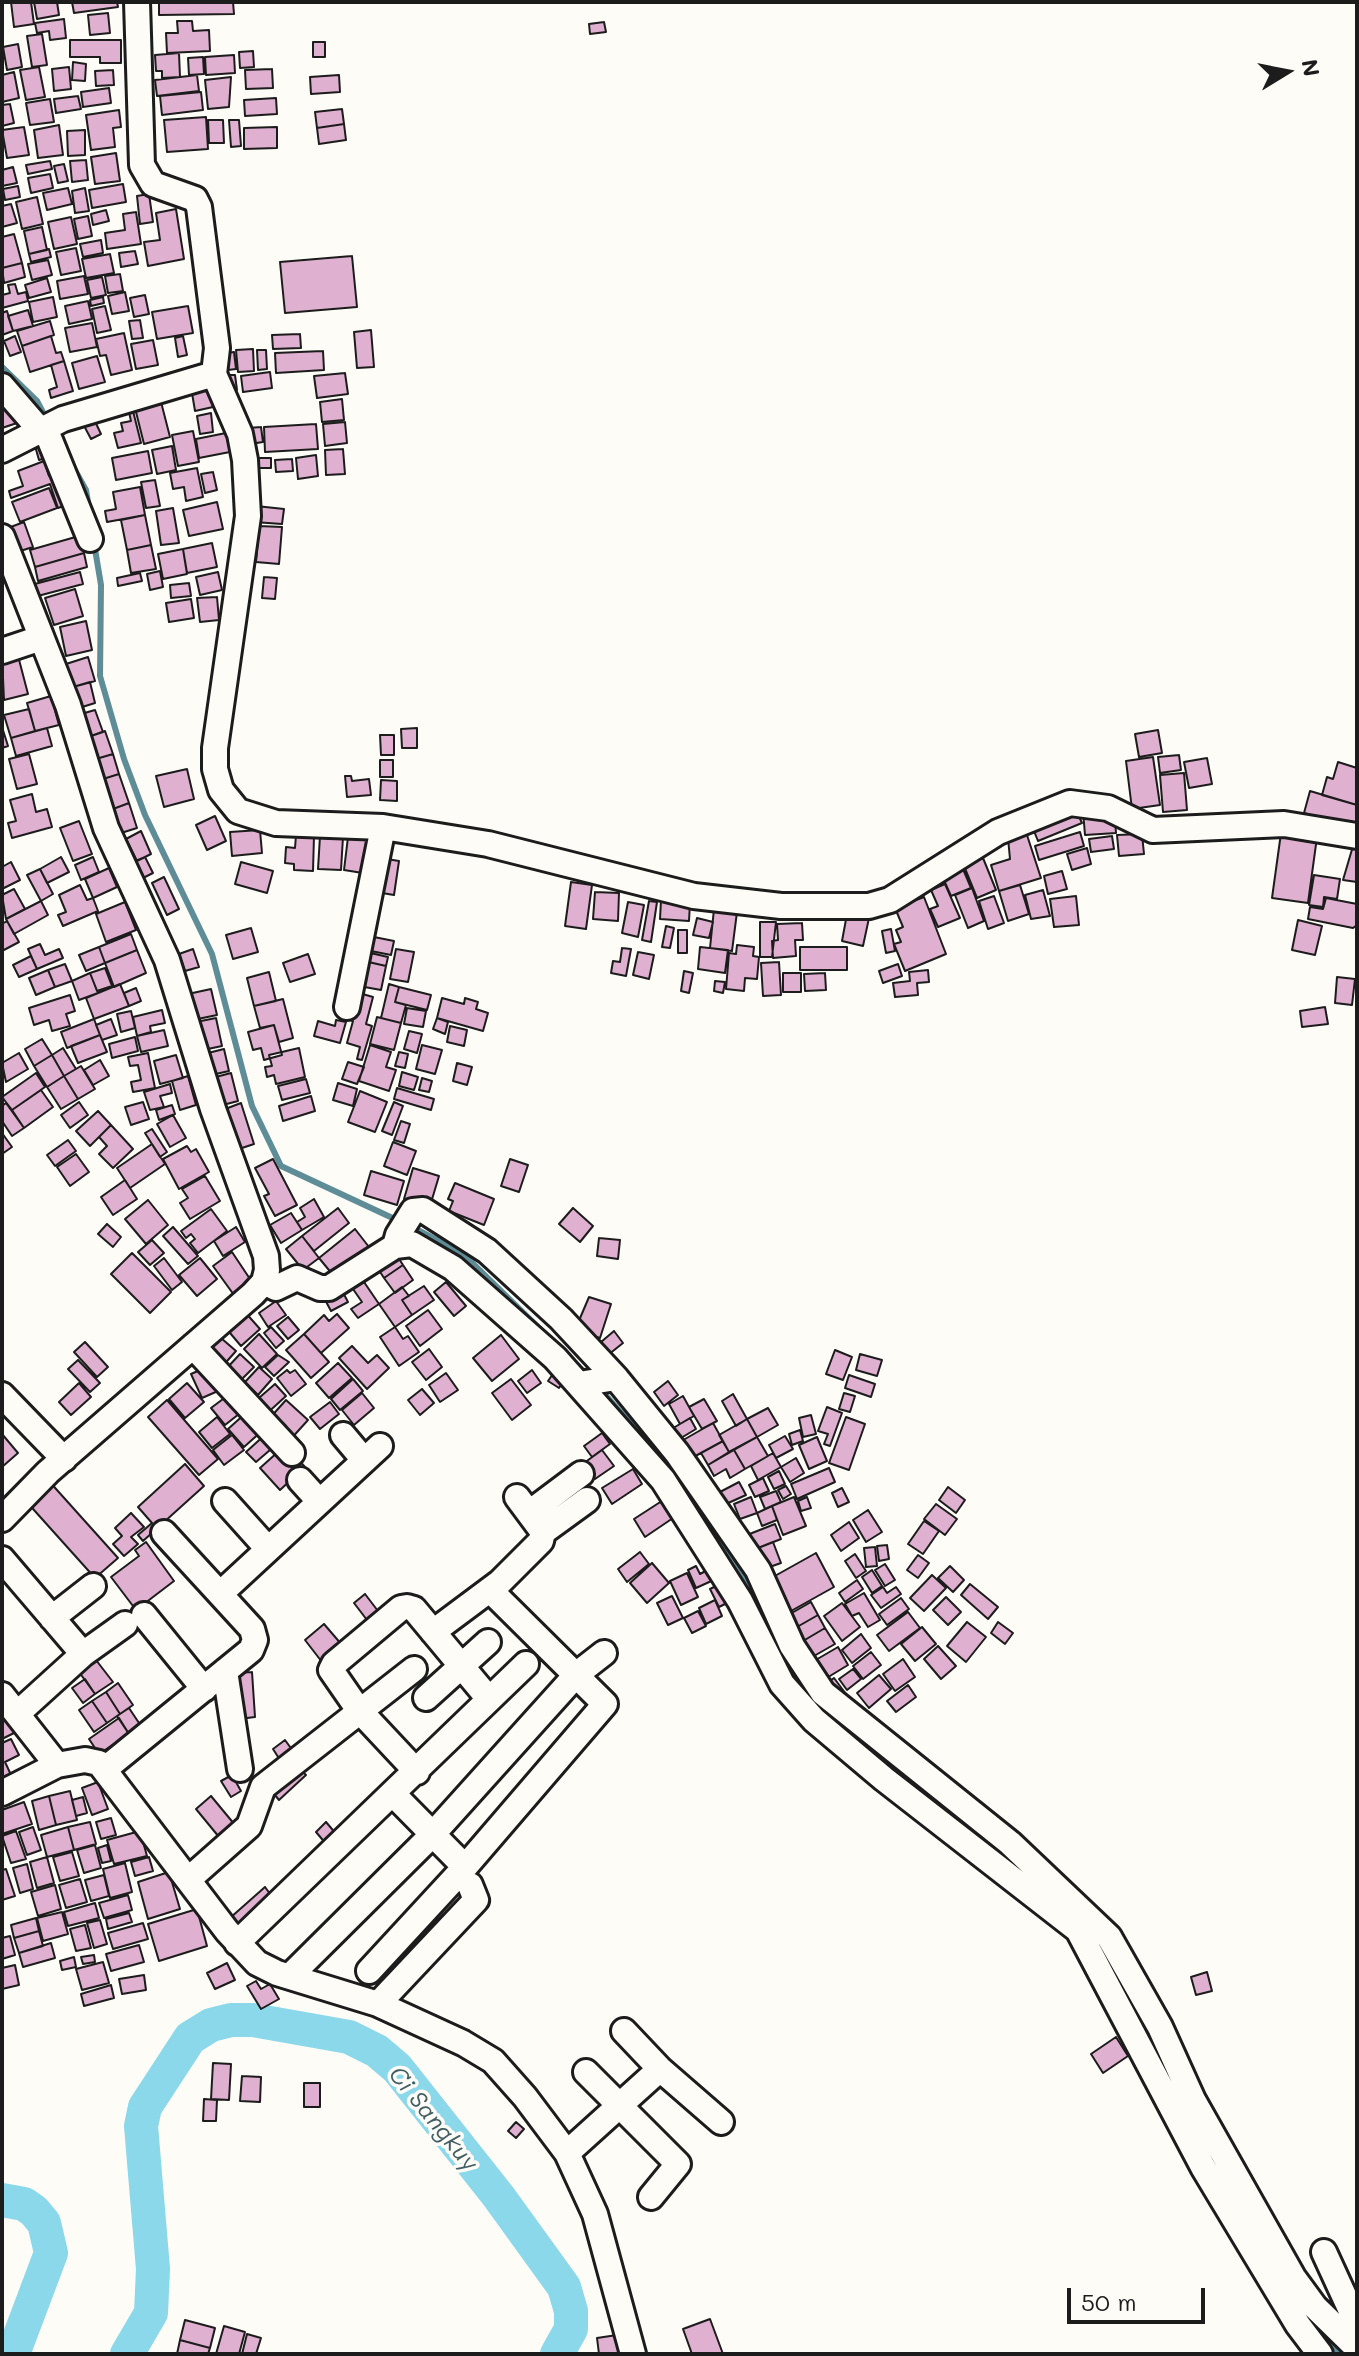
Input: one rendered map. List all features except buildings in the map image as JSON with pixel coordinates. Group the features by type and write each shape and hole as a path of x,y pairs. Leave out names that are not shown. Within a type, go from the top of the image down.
{"street":[{"path":"137,2 142,165 153,184 195,199 199,207 217,348 214,374 240,434 247,487 248,516 215,748 215,769 227,802 253,819 383,827 488,844 694,896 781,906 847,907 890,900 998,832 1070,803 1088,802 1108,808 1153,830 1284,824 1357,836"},
{"path":"2,450 49,426 214,374"},
{"path":"2,386 49,426 90,539"},
{"path":"2,537 72,715 106,828 167,960 213,1109 266,1256 264,1282 64,1459 2,1519"},
{"path":"2,651 41,638"},
{"path":"347,1007 383,827"},
{"path":"264,1282 276,1288 297,1278 324,1289 423,1210 487,1251 561,1319 614,1378 682,1483 782,1684 814,1720 884,1779 1078,1930 1203,2167 1298,2325 1320,2354"},
{"path":"403,1228 412,1244 453,1268 484,1293 682,1483 758,1570 792,1646 823,1693 1010,1843 1109,1937 1160,2027 1193,2100 1293,2277 1315,2307 1357,2348"},
{"path":"193,1346 292,1453"},
{"path":"581,1384 614,1378"},
{"path":"2,1395 64,1459"},
{"path":"220,1594 372,1453 343,1435"},
{"path":"530,1514 581,1474"},
{"path":"300,1480 319,1501"},
{"path":"530,1514 587,1500"},
{"path":"225,1501 268,1549"},
{"path":"433,1632 490,1590 541,1541 530,1514"},
{"path":"105,1769 251,1650 255,1640 252,1629 164,1533"},
{"path":"2,1559 83,1654"},
{"path":"52,1618 93,1586"},
{"path":"369,1971 468,1876 605,1704 490,1590"},
{"path":"417,1772 358,1709 331,1670 334,1664 401,1608 414,1609 489,1699"},
{"path":"57,1765 10,1704 135,1620 204,1689"},
{"path":"426,1698 488,1642"},
{"path":"291,1975 432,1835 577,1674 604,1653"},
{"path":"237,1943 394,1795 526,1664"},
{"path":"189,1879 249,1826 263,1787 358,1709 414,1669"},
{"path":"225,1671 240,1769"},
{"path":"2,1793 57,1765 85,1760 99,1763 237,1943 257,1963 378,2004 463,2043 493,2061 567,2153 595,2214 633,2354"},
{"path":"378,2004 476,1900 468,1876 394,1795"},
{"path":"624,2031 660,2069 721,2122"},
{"path":"567,2153 660,2069"},
{"path":"586,2072 678,2164 651,2197"},
{"path":"1324,2252 1357,2324"}],"waterway":[{"path":"2,367 37,401 48,422"},
{"path":"71,463 86,490 89,508"},
{"path":"94,543 101,585 100,676 124,759 145,815 212,954 252,1106 281,1166 399,1221"},
{"path":"410,1226 462,1253 589,1377"},
{"path":"599,1388 668,1465 714,1530 762,1609 790,1672 808,1690"},
{"path":"872,1748 989,1846"},
{"path":"1125,1988 1167,2071"},
{"name":"Ci Sangkuy","path":"127,2354 151,2313 153,2269 141,2126 145,2107 190,2038 211,2025 231,2020 253,2020 349,2037 377,2051 397,2068 499,2197 564,2287 571,2311 571,2329 557,2354"},
{"name":"Ci Sangkuy","path":"2,2200 24,2204 34,2211 44,2223 51,2253 13,2354"},
{"path":"1302,2310 1339,2354"}]}
